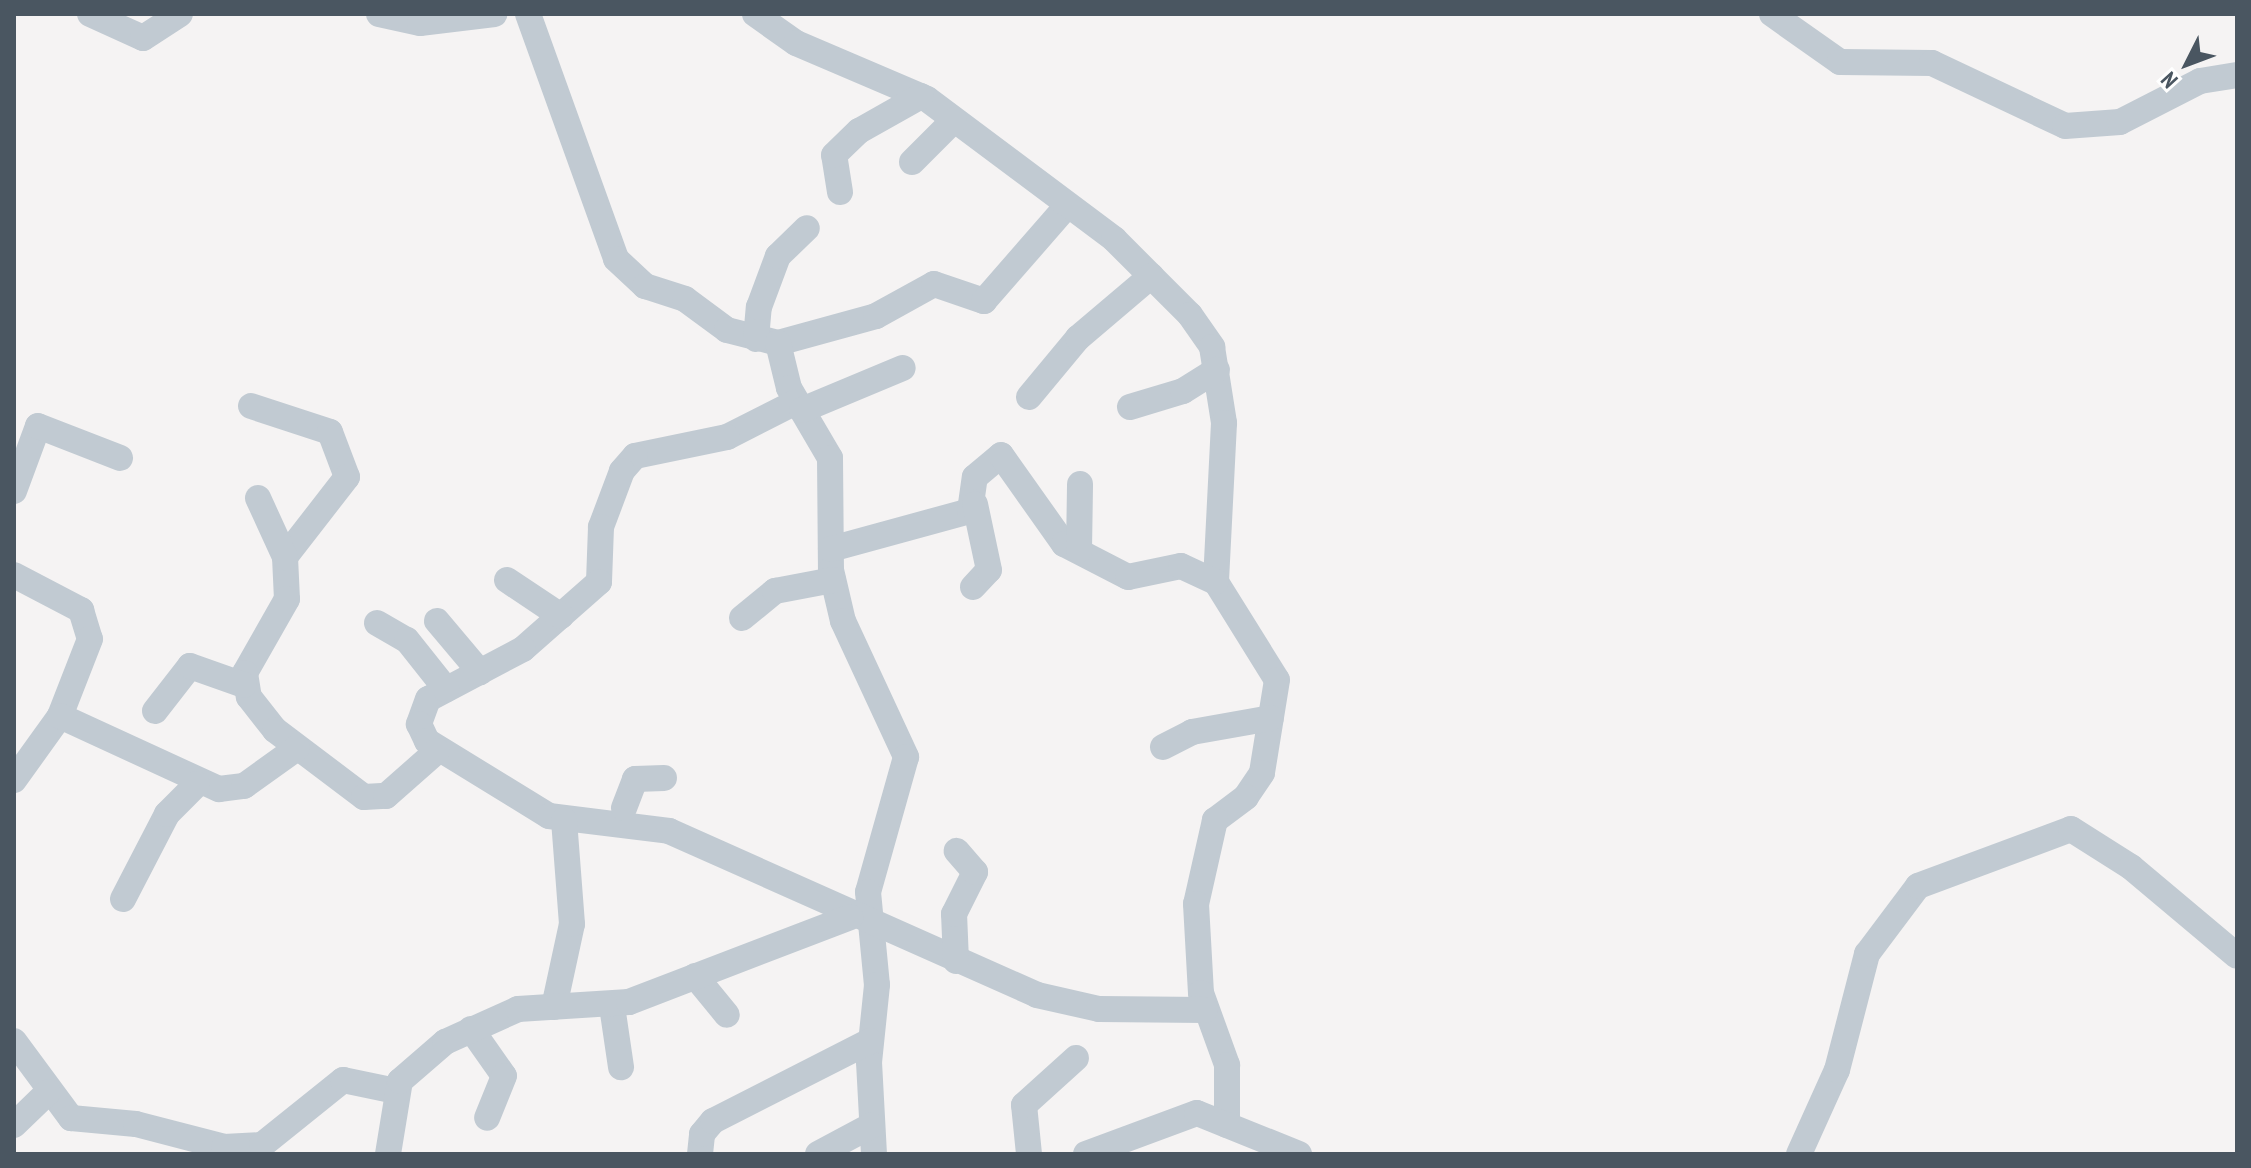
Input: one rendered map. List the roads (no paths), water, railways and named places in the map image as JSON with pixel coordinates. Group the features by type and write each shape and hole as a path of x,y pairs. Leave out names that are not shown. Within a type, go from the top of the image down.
{"street":[{"path":"90,14 143,38 180,14"},
{"path":"379,14 420,23 494,14"},
{"path":"528,14 616,259 645,286 672,292 727,330 767,341 876,316 934,284 984,301 1067,206"},
{"path":"755,14 796,43 921,96 1067,206 1151,276 1203,330 1217,370 1224,423 1216,582"},
{"path":"1772,14 1840,62 1932,63 2065,126 2120,122 2200,81 2237,75"},
{"path":"840,192 832,171 844,143 921,96"},
{"path":"912,162 954,120"},
{"path":"807,228 778,256 767,341 799,406 830,458 833,580 843,621 906,757 872,865 859,921 877,985 870,1041 874,1154"},
{"path":"1029,397 1078,338 1151,276"},
{"path":"903,368 799,406 727,437 635,456 622,471 601,527 599,582 561,616 480,672 446,689 420,711 419,724 437,751 496,789 564,820 622,816 669,831 859,921 1069,1004 1205,1010"},
{"path":"1130,407 1183,391 1217,370"},
{"path":"251,406 318,424 330,432 346,466 341,489 285,557"},
{"path":"14,491 38,426 120,458"},
{"path":"973,587 989,570 975,504 975,477 1001,455 1052,536 1128,577 1181,566 1216,582 1273,664 1271,718 1257,787 1209,832 1195,919 1205,1010 1227,1065 1227,1125"},
{"path":"1079,550 1080,484"},
{"path":"244,685 287,599 285,557 258,498"},
{"path":"831,549 961,516 975,504"},
{"path":"14,575 66,600 89,623 60,716 14,780"},
{"path":"507,580 561,616"},
{"path":"742,618 775,591 833,580"},
{"path":"437,621 480,672"},
{"path":"377,623 407,640 446,689"},
{"path":"155,711 190,666 244,685 258,710 297,748 375,799 437,751"},
{"path":"60,716 197,784 232,790 297,748"},
{"path":"1163,747 1192,732 1271,718"},
{"path":"622,816 635,779 664,778"},
{"path":"123,899 167,814 197,784"},
{"path":"554,1007 572,924 564,820"},
{"path":"1799,1154 1837,1070 1867,954 1918,886 2071,829 2131,867 2237,956"},
{"path":"956,961 954,914 975,872 957,851"},
{"path":"388,1154 396,1091 413,1066 471,1029 518,1009 612,1006 859,921"},
{"path":"695,976 727,1015"},
{"path":"612,1006 621,1067"},
{"path":"471,1029 504,1076 487,1118"},
{"path":"14,1041 48,1092 71,1118 136,1124 244,1151 276,1135 343,1080 396,1091"},
{"path":"700,1154 702,1134 713,1121 870,1041"},
{"path":"1029,1154 1024,1105 1076,1058"},
{"path":"14,1125 48,1092"},
{"path":"1086,1154 1181,1115 1227,1125 1257,1148 1299,1154"},
{"path":"818,1154 872,1125"}]}
